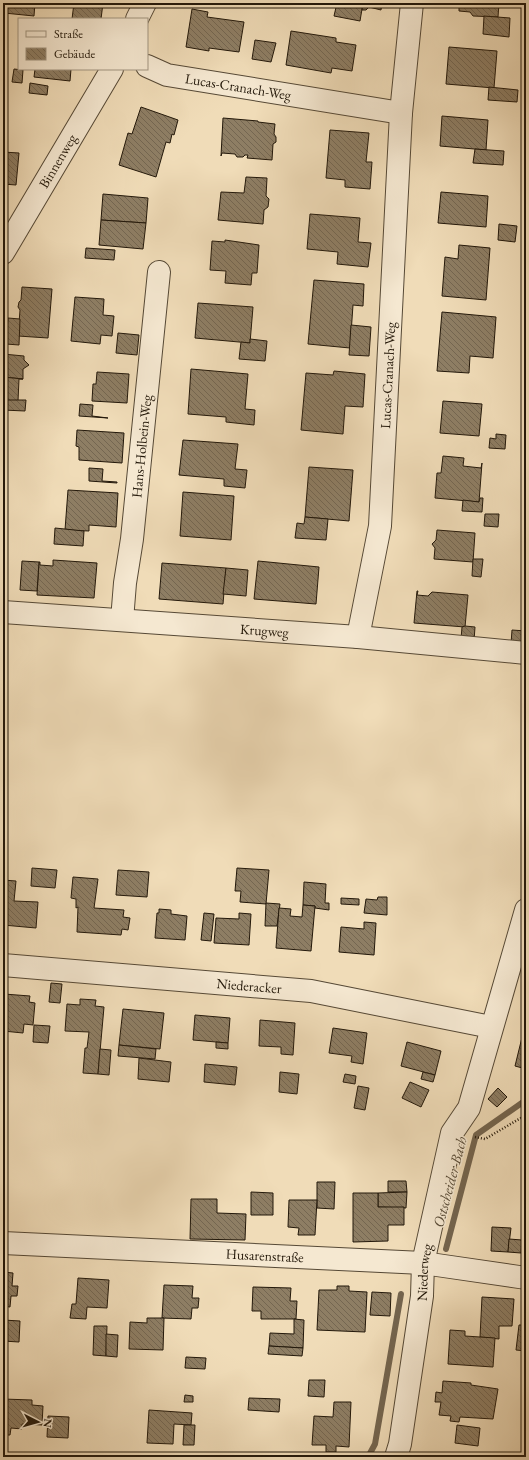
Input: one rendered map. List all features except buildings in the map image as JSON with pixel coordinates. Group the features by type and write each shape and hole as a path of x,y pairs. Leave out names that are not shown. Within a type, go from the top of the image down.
{"street":[{"path":"138,18 145,3"},
{"name":"Lucas-Cranach-Weg","path":"358,637 380,526 401,113 412,3"},
{"name":"Lucas-Cranach-Weg","path":"148,66 167,74 401,113"},
{"name":"Binnenweg","path":"3,253 12,220 111,70"},
{"name":"Hans-Holbein-Weg","path":"122,620 125,583 132,539 159,272"},
{"name":"Krugweg","path":"3,612 358,637 526,653"},
{"name":"Niederweg","path":"396,1457 400,1444 422,1296 423,1263 452,1133 469,1108 491,1027 526,910"},
{"name":"Niederacker","path":"3,965 311,991 491,1027"},
{"name":"Husarenstraße","path":"3,1243 423,1263 526,1278"}],"path":[{"path":"485,1139 526,1115"}],"waterway":[{"name":"Ostscheider Bach","path":"446,1249 476,1135 526,1100"},
{"name":"Ostscheider Bach","path":"368,1457 375,1444 401,1294"}]}
